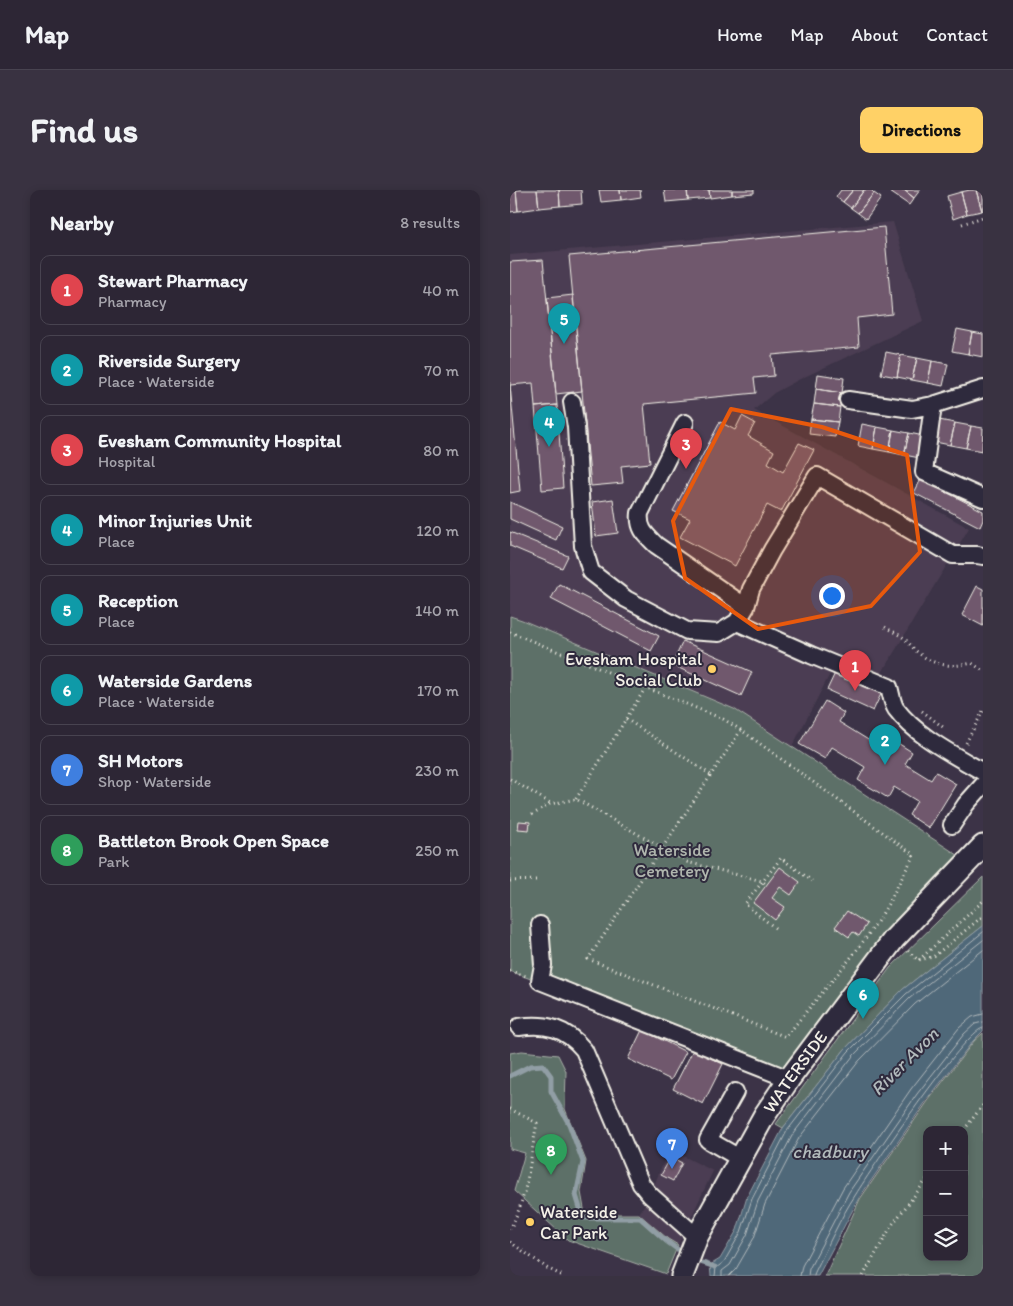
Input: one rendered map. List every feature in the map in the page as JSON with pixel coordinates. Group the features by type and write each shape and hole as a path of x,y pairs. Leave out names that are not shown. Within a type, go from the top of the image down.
{"main road":[{"name":"WATERSIDE","path":"682,1276 698,1237 764,1116 789,1079 894,939 983,846"}],"street":[{"path":"848,400 912,409 933,405 983,390"},
{"path":"572,402 576,427 583,546 591,572 626,599 688,631 719,633 737,622 746,607 751,589 772,550 817,476 953,555 983,556"},
{"path":"933,405 924,472 983,498"},
{"path":"685,423 640,514 639,523 644,533 656,546 746,607"},
{"path":"737,622 889,687 895,707 910,723 935,743 983,772"},
{"path":"952,825 966,804 983,785"},
{"path":"540,925 543,966 540,981 789,1079"},
{"path":"519,1027 537,1025 558,1030 575,1039 584,1050 641,1184 650,1195 698,1237"},
{"path":"735,1092 708,1140 741,1159"}],"path":[{"path":"962,224 983,218"},
{"path":"885,627 906,640 934,663 957,667 972,663 983,671"},
{"path":"510,632 723,719 741,730 914,855 881,916 852,956 786,1038 588,958 741,730"},
{"path":"576,800 646,687"},
{"path":"922,710 950,732"},
{"path":"966,743 983,711"},
{"path":"626,719 711,775"},
{"path":"958,738 971,746"},
{"path":"510,779 550,804"},
{"path":"532,815 550,804 576,800 687,862 762,882 766,885"},
{"path":"776,928 745,904 762,882 781,858 812,882"},
{"path":"510,882 536,880"},
{"path":"918,960 983,901"},
{"path":"918,960 934,957 983,916"},
{"path":"894,939 918,960"},
{"path":"967,1126 983,1105"},
{"path":"510,1109 538,1123 522,1198 510,1229"},
{"path":"863,1276 892,1225 923,1184"},
{"path":"510,1242 547,1268 563,1276"}],"highlighted area":[{"path":"731,409 822,427 907,455 920,552 871,606 758,629 685,578 673,521"}],"shaded area":[{"path":"893,222 923,321 800,379 774,393 754,410 969,528 875,684 834,666 792,747 733,709 510,616 510,255"},
{"path":"669,1149 713,1171 678,1245 668,1239 639,1214 650,1195"}],"green space":[{"name":"Waterside Cemetery","path":"510,616 734,709 967,861 789,1079 510,971"},
{"path":"983,877 983,926 902,990 845,1049 783,1128 776,1124 890,968"},
{"path":"983,1033 983,1276 825,1276 860,1199 928,1101 974,1041"},
{"path":"522,1051 558,1055 566,1071 565,1109 586,1161 581,1192 585,1214 639,1214 668,1239 678,1245 666,1274 568,1240 514,1191 525,1153 510,1149 510,1053"}],"water":[{"name":"chadbury","path":"983,926 983,1031 927,1100 859,1198 818,1276 711,1276 710,1265 720,1259 737,1230 747,1197 783,1128 845,1049 902,990"}],"building":[{"path":"510,190 516,190 518,211 510,212"},
{"path":"516,190 537,190 539,208 518,211"},
{"path":"537,190 559,190 560,206 539,208"},
{"path":"559,190 581,190 582,204 560,206"},
{"path":"599,190 620,190 621,200 601,202"},
{"path":"620,190 640,190 641,197 621,200"},
{"path":"664,190 687,190 688,200 666,202"},
{"path":"687,190 709,190 710,198 688,200"},
{"path":"709,190 732,190 732,195 710,198"},
{"path":"732,190 754,190 754,193 732,195"},
{"path":"841,190 853,190 843,202 836,197"},
{"path":"853,190 864,190 851,208 843,202"},
{"path":"864,190 871,190 874,193 858,213 851,208"},
{"path":"892,190 904,190 914,198 909,205 890,192"},
{"path":"904,190 920,190 914,198"},
{"path":"976,190 982,211 967,214 961,192"},
{"path":"976,190 983,190 982,211"},
{"path":"961,192 967,214 953,219 947,196"},
{"path":"874,193 881,198 866,219 858,213"},
{"path":"884,227 892,314 857,318 859,347 772,355 774,376 754,378 756,393 644,404 650,463 621,466 623,483 591,486 569,256"},
{"path":"543,260 557,405 535,407 533,383 510,385 510,262"},
{"path":"573,295 582,391 556,394 547,298"},
{"path":"957,329 972,332 968,354 952,351"},
{"path":"972,332 983,334 983,357 968,354"},
{"path":"886,352 901,355 897,377 881,374"},
{"path":"901,355 917,358 912,380 897,377"},
{"path":"917,358 932,361 928,383 912,380"},
{"path":"932,361 948,364 943,386 928,383"},
{"path":"818,374 844,378 842,393 816,389"},
{"path":"510,385 520,491 510,493"},
{"path":"816,389 842,393 840,407 814,404"},
{"path":"814,404 840,407 838,422 811,419"},
{"path":"557,405 563,488 542,490 535,407"},
{"path":"742,416 755,423 748,436 774,451 768,463 783,472 799,443 814,450 781,512 767,505 735,566 680,537 690,519 673,511 720,422 735,430"},
{"path":"811,419 838,422 835,437 809,434"},
{"path":"939,420 955,423 950,445 935,442"},
{"path":"955,423 971,426 966,448 950,445"},
{"path":"862,424 877,427 873,449 858,446"},
{"path":"971,426 983,428 982,451 966,448"},
{"path":"877,427 893,430 889,452 873,449"},
{"path":"893,430 909,433 904,455 889,452"},
{"path":"909,433 924,436 920,458 904,455"},
{"path":"921,479 983,511 983,520 980,527 914,493"},
{"path":"613,499 618,533 596,536 592,502"},
{"path":"510,502 562,526 556,540 510,519"},
{"path":"510,532 568,556 562,568 510,546"},
{"path":"559,584 659,636 651,651 551,599"},
{"path":"977,586 983,589 983,626 962,615"},
{"name":"Evesham Hospital Social Club","path":"683,641 752,672 741,696 672,665"},
{"path":"836,671 882,692 873,711 827,690"},
{"path":"825,701 844,713 839,722 878,746 885,735 912,752 905,764 931,780 936,772 956,784 929,828 909,815 917,801 894,787 888,798 858,780 865,767 832,747 825,759 799,744"},
{"path":"519,821 530,822 529,830 518,829"},
{"path":"780,867 800,882 791,895 780,887 772,898 785,907 775,920 753,903"},
{"path":"847,911 867,924 859,936 853,932 849,937 835,927"},
{"path":"642,1030 686,1052 671,1080 628,1059"},
{"path":"693,1050 723,1064 703,1104 673,1089"},
{"path":"671,1157 682,1163 673,1181 661,1175"}],"waterway":[{"path":"510,1076 530,1066 543,1065 551,1076 551,1091 569,1124 583,1162 576,1195 583,1218 640,1218 677,1249"},
{"path":"703,1263 715,1267"}],"place":[{"name":"Reception","path":"564,344"},
{"name":"Minor Injuries Unit","path":"549,447"},
{"name":"Evesham Community Hospital","path":"686,469"},
{"name":"Evesham Hospital Social Club","path":"712,669"},
{"name":"Stewart Pharmacy","path":"855,691"},
{"name":"Riverside Surgery","path":"885,765"},
{"name":"Waterside Gardens","path":"863,1019"},
{"name":"SH Motors","path":"672,1169"},
{"name":"Battleton Brook Open Space","path":"551,1175"},
{"name":"Waterside Car Park","path":"530,1222"}],"water label":[{"name":"River Avon","path":"904,1061"}]}
